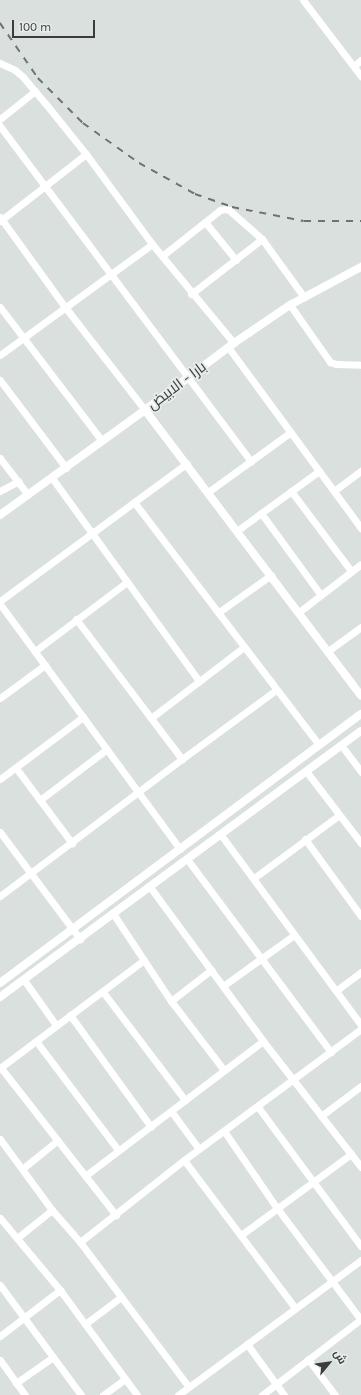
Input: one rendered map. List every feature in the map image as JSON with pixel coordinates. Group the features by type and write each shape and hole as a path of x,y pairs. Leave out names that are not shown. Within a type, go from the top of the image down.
{"main road":[{"name":"بارا - الابيض","path":"0,516 231,345 290,305 361,267"},
{"path":"145,410 238,530 361,696"},
{"path":"0,983 361,714"},
{"path":"0,997 114,915 150,886 222,835 361,731"}],"street":[{"path":"303,0 361,76"},
{"path":"354,66 361,60"},
{"path":"0,63 14,70 34,91 86,154 152,244 231,345 291,432 361,528"},
{"path":"0,119 34,91"},
{"path":"0,126 251,461"},
{"path":"86,154 1,219 65,307 145,410"},
{"path":"162,256 224,209 235,215 262,239 304,297"},
{"path":"205,222 236,260"},
{"path":"191,294 262,239"},
{"path":"0,355 152,244"},
{"path":"290,305 330,362 336,364 361,364"},
{"path":"0,307 102,441"},
{"path":"0,380 66,468"},
{"path":"208,492 291,432"},
{"path":"0,458 19,481 28,495"},
{"path":"0,601 93,534 187,463"},
{"path":"238,530 319,471"},
{"path":"334,491 361,471"},
{"path":"52,478 199,681"},
{"path":"0,491 19,481"},
{"path":"291,491 351,571"},
{"path":"134,502 319,745"},
{"path":"261,513 320,594"},
{"path":"299,612 320,594 361,564"},
{"path":"219,612 271,575"},
{"path":"35,651 127,582"},
{"path":"0,604 180,849"},
{"path":"76,619 182,759"},
{"path":"328,651 361,627"},
{"path":"151,718 244,647"},
{"path":"0,698 45,665"},
{"path":"0,896 276,690"},
{"path":"0,779 83,717"},
{"path":"341,745 361,772"},
{"path":"40,800 107,749"},
{"path":"16,768 72,843"},
{"path":"306,771 361,843"},
{"path":"254,878 339,814"},
{"path":"0,832 80,939"},
{"path":"222,835 294,935 337,990 361,1025"},
{"path":"305,839 361,916"},
{"path":"187,860 331,1052"},
{"path":"150,886 263,1041 361,1167"},
{"path":"114,915 171,1001 224,1070"},
{"path":"224,986 294,935"},
{"path":"116,1215 0,1068 144,960"},
{"path":"171,1001 211,970"},
{"path":"337,990 361,972"},
{"path":"24,980 56,1025"},
{"path":"102,992 185,1100"},
{"path":"70,1015 151,1127"},
{"path":"80,1242 184,1160 361,1029"},
{"path":"36,1041 118,1150"},
{"path":"85,1176 263,1041"},
{"path":"321,1116 360,1090"},
{"path":"258,1106 361,1246"},
{"path":"171,1111 199,1149"},
{"path":"224,1131 277,1208 361,1319 262,1395"},
{"path":"0,1139 52,1210 80,1242 189,1387"},
{"path":"22,1168 58,1140"},
{"path":"241,1235 351,1154"},
{"path":"184,1160 295,1308"},
{"path":"17,1238 52,1210"},
{"path":"0,1218 60,1290 137,1395"},
{"path":"178,1395 361,1260"},
{"path":"0,1285 81,1395"},
{"path":"0,1336 60,1290"},
{"path":"85,1324 121,1297"},
{"path":"247,1344 284,1395"},
{"path":"16,1383 53,1357"},
{"path":"308,1359 335,1395"},
{"path":"0,1360 25,1395"},
{"path":"103,1395 125,1380"}],"railway":[{"path":"0,23 38,78 83,123 139,163 195,194 232,207 304,221 361,221"}]}
